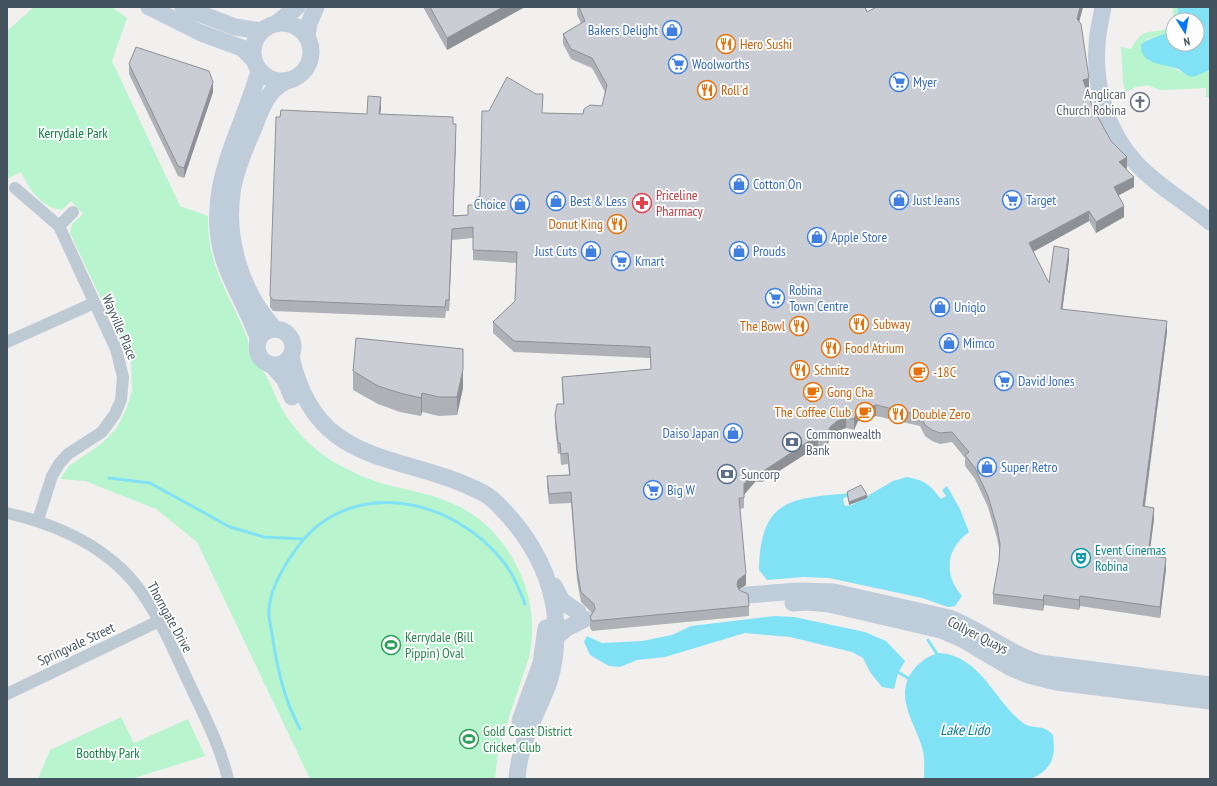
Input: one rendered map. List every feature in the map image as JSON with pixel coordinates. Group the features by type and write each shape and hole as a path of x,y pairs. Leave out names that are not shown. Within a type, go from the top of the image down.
{"street":[{"path":"149,7 201,33 242,48 256,65 273,80 289,80"},
{"path":"183,7 235,27 261,30 278,23 297,7"},
{"path":"275,329 266,319 258,306 242,273 232,232 232,198 243,155 267,97 276,87 297,77 308,64 311,49 307,37 309,23 316,7"},
{"path":"1103,7 1097,44 1097,76 1105,110 1116,135 1135,162 1210,222"},
{"path":"1114,7 1110,27 1107,65 1109,86 1119,117 1135,146 1146,159 1178,186 1210,207"},
{"path":"278,23 294,25 307,37"},
{"path":"258,338 253,322 224,258 218,232 217,210 223,171 256,65 253,44 261,30"},
{"name":"Wayville Place","path":"15,188 59,226 116,349 121,362 123,385 121,400 115,414 102,432 68,454 55,469 38,520"},
{"path":"59,226 73,212"},
{"path":"7,342 94,304"},
{"path":"272,365 283,364 290,356 293,347 290,338 283,331 275,329 265,331 258,338 256,344 258,355 262,360 272,365 285,380 292,398 303,415 317,430 340,449 374,466 446,487 468,497 488,510 504,526 527,557 537,577 552,617 546,632 541,663 514,739 507,779"},
{"path":"290,356 297,383 305,400 310,409 329,428 348,443 370,454 448,478 486,495 498,504 530,542 538,554 546,573 556,637 552,670 524,740 517,779"},
{"name":"Thorngate Drive","path":"7,513 38,520 77,537 104,554 141,592 159,621 217,743 228,779"},
{"path":"546,573 552,578 562,602 582,614"},
{"name":"Collyer Quays","path":"1210,685 1040,663 1022,657 964,624 948,618 845,594 820,590 747,601 829,604 951,634 1011,668 1028,675 1077,685 1210,701"},
{"path":"552,617 582,614"},
{"path":"556,637 582,614"},
{"name":"Springvale Street","path":"7,694 159,621"}],"green space":[{"name":"Kerrydale Park","path":"34,7 112,7 127,18 112,61 180,206 208,216 211,250 215,265 247,337 248,350 254,361 266,375 282,409 298,432 319,452 352,472 377,482 438,498 456,505 472,514 486,525 510,554 526,588 530,606 532,636 529,657 498,751 495,779 310,779 197,542 156,509 85,481 60,479 69,466 101,444 117,428 127,407 132,391 131,362 70,233 72,224 83,214 71,201 62,210 55,209 42,202 32,191 21,172 7,179 7,31"},
{"path":"1172,7 1178,7 1178,12 1173,12"},
{"path":"1165,29 1165,34 1162,36 1146,39 1171,67 1189,76 1210,70 1210,97 1206,97 1206,88 1160,90 1147,85 1136,87 1125,92 1121,47 1131,49 1143,34"},
{"name":"Boothby Park","path":"121,717 134,743 188,719 205,756 131,779 38,779 50,750"}],"water":[{"path":"1178,7 1210,7 1210,70 1194,76 1188,75 1178,69 1154,63 1142,52 1141,45 1165,33 1165,52 1205,52 1205,12 1178,12"},
{"path":"907,477 927,484 941,499 946,496 942,490 947,486 960,509 969,532 956,546 950,562 952,579 962,596 955,606 948,607 922,598 829,578 804,577 767,580 759,570 761,546 766,528 773,515 783,506 812,497 852,493 843,499 845,506 852,505 893,481"},
{"path":"774,616 794,617 865,632 886,641 905,661 898,673 894,689 882,687 870,672 863,658 852,652 790,637 745,633 665,657 637,660 620,667 609,666 590,655 584,642 587,636 602,643 642,641 672,635 691,626"},
{"name":"Lake Lido","path":"940,653 954,656 967,663 977,671 1013,714 1023,723 1045,729 1053,735 1053,756 1048,767 1044,771 1031,779 924,779 923,751 905,700 905,690 908,679 914,669 922,661"}],"building":[{"path":"430,7 503,7 447,38"},
{"name":"Robina Town Centre","path":"579,7 865,7 867,12 877,7 1080,7 1077,19 1081,24 1089,78 1083,80 1093,108 1111,141 1127,157 1119,162 1134,177 1114,187 1124,206 1096,222 1089,211 1029,243 1049,283 1054,246 1069,249 1061,309 1167,321 1143,506 1154,508 1148,555 1166,558 1160,607 1080,596 1079,600 1044,595 1043,600 993,594 999,561 1000,544 997,527 988,496 975,468 965,455 969,452 952,432 940,433 932,430 925,425 920,415 876,405 858,410 854,419 846,418 837,421 830,427 827,435 818,435 762,472 755,471 744,484 744,498 739,498 746,574 738,580 737,585 739,590 748,594 749,606 592,621 590,617 595,609 594,604 581,592 577,569 571,492 549,494 547,476 570,475 568,453 561,454 560,443 558,443 555,415 557,404 564,404 562,377 651,369 650,347 514,341 493,322 515,301 517,252 473,250 473,227 452,229 449,300 446,300 445,307 273,300 270,296 276,117 280,117 281,110 367,114 368,96 381,97 379,114 453,117 453,124 456,124 453,216 468,215 468,205 479,205 476,198 480,196 482,111 489,111 507,77 536,94 543,94 542,113 583,114 584,109 590,105 602,106 607,85 592,58 571,49 563,34 585,21"},
{"path":"136,47 209,71 213,82 184,168 178,166 129,64"},
{"path":"356,338 463,349 463,369 457,397 439,397 422,393 421,398 378,386 353,371"},
{"path":"861,485 867,495 849,502 847,492"}],"waterway":[{"path":"109,478 150,483 230,527 264,537 303,539"},
{"path":"300,729 285,695 276,659 269,619 270,602 277,580 294,552 316,527 342,511 370,504 400,503 430,510 458,522 483,541 505,564 514,578 525,604"},
{"path":"928,640 937,654"},
{"path":"898,672 908,678"}],"place":[{"name":"Bakers Delight","path":"672,30"},
{"name":"Hero Sushi","path":"726,44"},
{"name":"Woolworths","path":"678,64"},
{"name":"Myer","path":"899,82"},
{"name":"Roll'd","path":"707,90"},
{"name":"Anglican Church Robina","path":"1140,102"},
{"name":"Cotton On","path":"739,184"},
{"name":"Just Jeans","path":"899,200"},
{"name":"Target","path":"1012,200"},
{"name":"Best & Less","path":"556,201"},
{"name":"Priceline Pharmacy","path":"642,203"},
{"name":"Choice","path":"520,204"},
{"name":"Donut King","path":"617,224"},
{"name":"Apple Store","path":"817,237"},
{"name":"Just Cuts","path":"591,251"},
{"name":"Prouds","path":"739,251"},
{"name":"Kmart","path":"621,261"},
{"name":"Robina Town Centre","path":"775,298"},
{"name":"Uniqlo","path":"940,307"},
{"name":"Subway","path":"859,324"},
{"name":"The Bowl","path":"799,326"},
{"name":"Mimco","path":"949,343"},
{"name":"Food Atrium","path":"831,348"},
{"name":"Schnitz","path":"800,370"},
{"name":"-18C","path":"919,372"},
{"name":"David Jones","path":"1004,381"},
{"name":"Gong Cha","path":"813,392"},
{"name":"The Coffee Club","path":"865,412"},
{"name":"Double Zero","path":"898,414"},
{"name":"Daiso Japan","path":"733,433"},
{"name":"Commonwealth Bank","path":"792,442"},
{"name":"Super Retro","path":"987,467"},
{"name":"Suncorp","path":"727,474"},
{"name":"Big W","path":"653,490"},
{"name":"Event Cinemas Robina","path":"1081,558"},
{"name":"Kerrydale (Bill Pippin) Oval","path":"391,645"},
{"name":"Gold Coast District Cricket Club","path":"469,739"}]}
